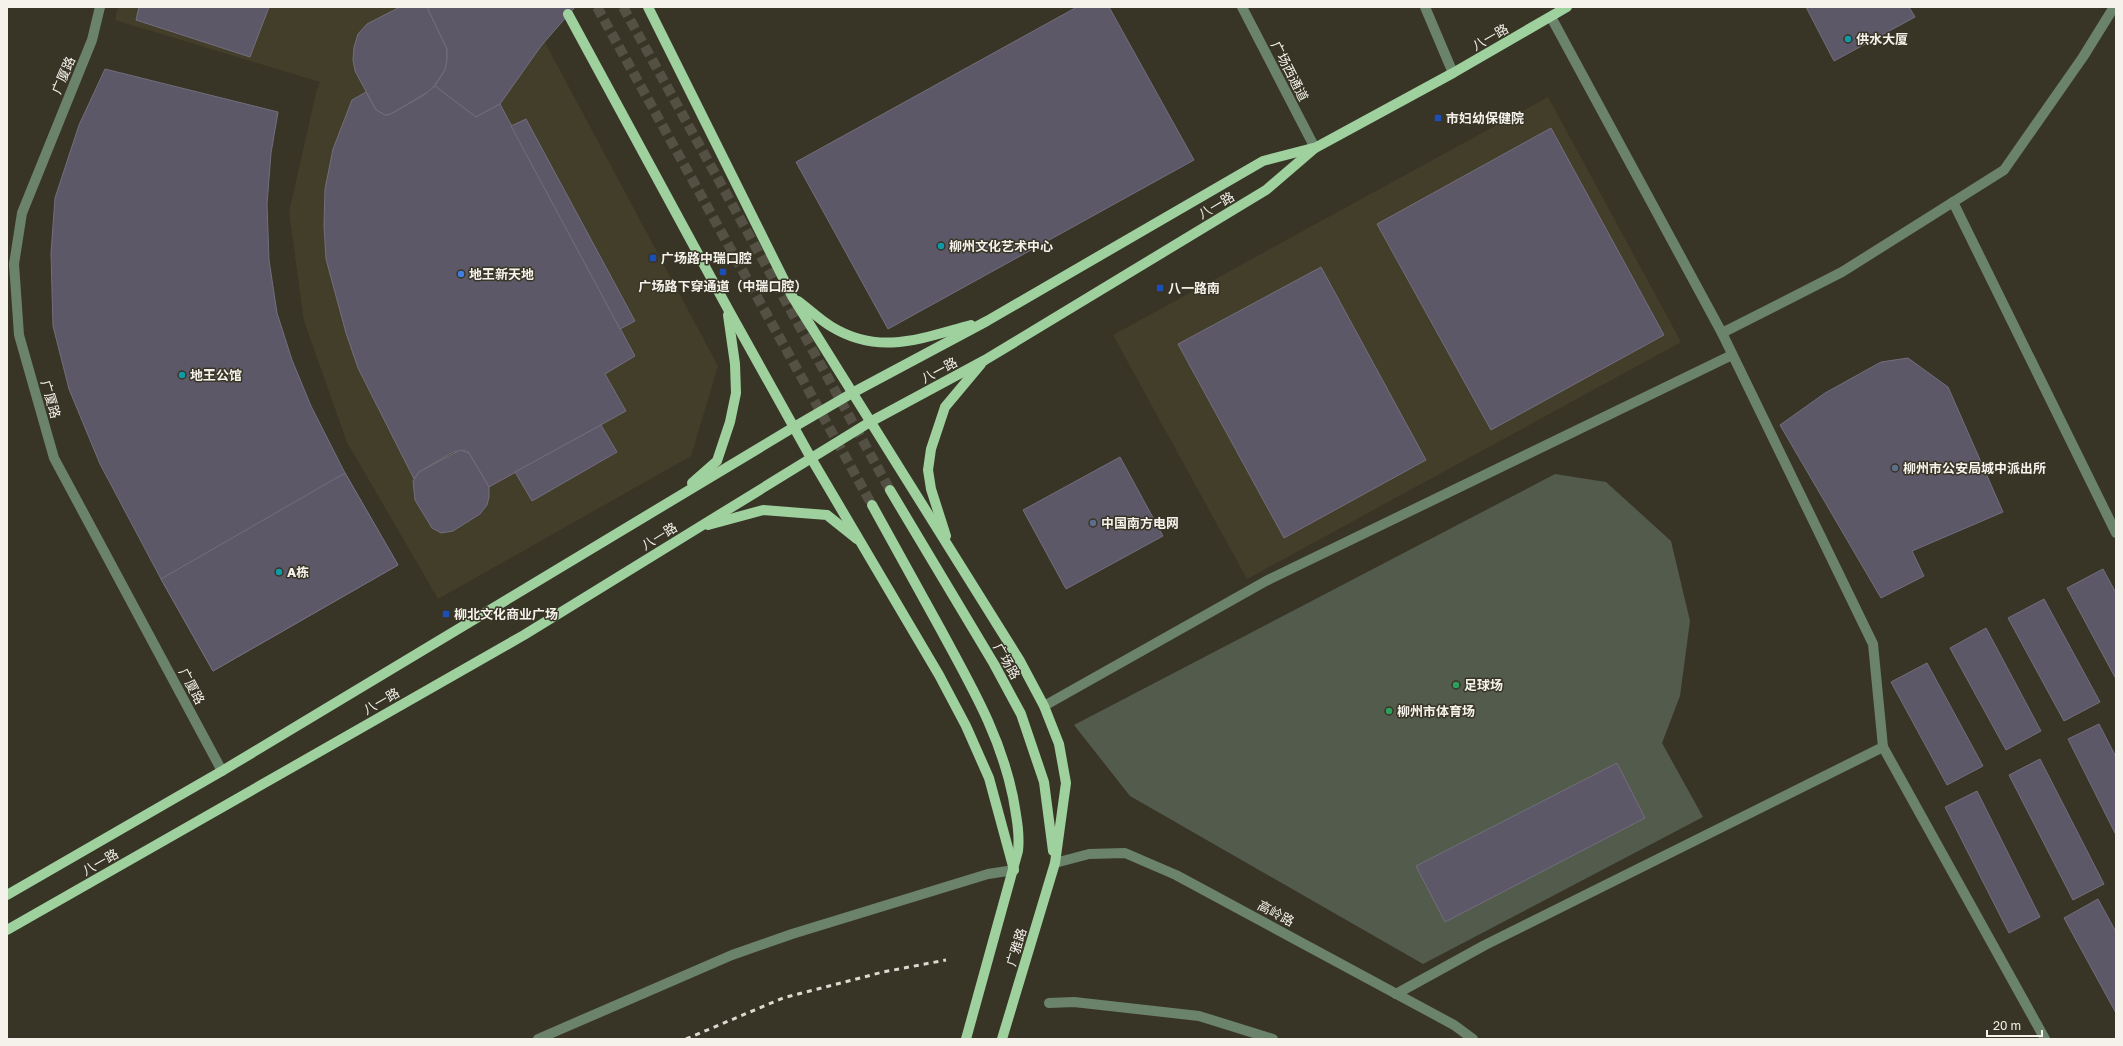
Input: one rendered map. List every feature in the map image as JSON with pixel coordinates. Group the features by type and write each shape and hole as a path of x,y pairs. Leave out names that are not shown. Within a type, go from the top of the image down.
{"main road":[{"path":"648,7 792,296 854,392 870,422 951,551"},
{"name":"八一路","path":"7,930 517,639 870,422 985,360 1266,190 1315,148 1453,73 1567,7"},
{"path":"568,14 728,310 811,458 939,675 966,726 989,778 1014,870"},
{"name":"八一路","path":"7,895 222,771 854,392 987,321 1263,161 1315,148"},
{"path":"792,296 832,327 871,343 886,344 913,340 987,321"},
{"path":"673,500 717,461 730,422 736,393 728,310"},
{"path":"951,551 931,488 928,470 931,450 945,407 985,360"},
{"name":"广场路","path":"890,490 994,664 1021,714 1044,782 1055,863"},
{"path":"872,505 975,692 997,739 1007,770 1019,836 1014,870"},
{"path":"696,528 763,510 827,515 862,543"},
{"name":"广雅路","path":"951,551 993,615 1044,706 1059,744 1066,783 1055,863 1002,1039"},
{"name":"广雅路","path":"966,1039 1014,870"}],"street":[{"name":"广厦路","path":"100,7 92,40 22,213 14,264 19,335 54,458 222,771"},
{"name":"广场西通道","path":"1242,7 1315,148"},
{"path":"1425,7 1453,73"},
{"path":"1722,333 1842,272 2004,170 2083,57 2114,7"},
{"path":"1551,17 1722,333 1873,644 1883,747 2045,1039"},
{"path":"1954,202 2116,533"},
{"path":"1044,706 1266,581 1732,355"},
{"path":"1396,994 1485,945 1883,747"},
{"name":"高岭路","path":"1055,863 1089,854 1125,853 1182,878 1454,1026 1473,1039"},
{"path":"538,1039 732,955 792,934 988,874 1014,870"},
{"path":"1049,1003 1074,1002 1199,1016 1273,1039"}],"shaded area":[{"path":"118,7 526,7 718,366 691,456 438,599 347,442 304,321 289,212 316,93 320,82 115,20"},
{"path":"1548,97 1681,342 1247,579 1113,335"}],"green space":[{"name":"柳州市体育场","path":"1555,474 1606,482 1671,541 1690,621 1680,696 1662,743 1703,817 1423,964 1130,796 1074,725"}],"building":[{"path":"139,7 269,7 250,57 136,20"},
{"path":"400,7 427,7 447,49 447,60 445,70 431,90 389,115 385,115 376,110 355,71 353,60 354,47 358,34 367,24"},
{"path":"427,7 575,7 541,46 500,104 476,117 435,86 445,70 447,49"},
{"name":"柳州文化艺术中心","path":"1077,7 1109,7 1194,160 888,329 796,162"},
{"name":"供水大厦","path":"1806,7 1909,7 1915,17 1834,61"},
{"name":"地王公馆","path":"105,69 278,112 271,153 267,204 269,260 277,313 292,360 311,406 345,473 398,565 213,671 161,579 100,464 69,389 53,326 51,253 55,198 79,125"},
{"name":"地王新天地","path":"435,86 476,117 500,104 635,356 605,374 626,411 489,487 469,453 465,450 453,452 419,472 414,479 358,368 346,333 326,259 324,226 325,189 333,149 352,100 366,92 376,110 385,115 389,115 424,95"},
{"path":"526,119 635,321 620,329 511,126"},
{"path":"1551,128 1664,335 1491,430 1377,224"},
{"path":"1321,267 1426,460 1284,538 1178,344"},
{"name":"柳州市公安局城中派出所","path":"1908,358 1948,387 2003,512 1912,551 1924,576 1881,598 1780,425 1825,393 1881,362"},
{"path":"601,425 617,452 532,501 515,472"},
{"path":"460,450 469,453 489,487 489,497 487,505 480,514 453,531 441,533 432,528 415,500 413,481 419,472"},
{"name":"中国南方电网","path":"1120,457 1163,536 1066,589 1023,510"},
{"name":"A栋","path":"345,473 398,565 213,671 161,579"},
{"path":"2103,569 2116,593 2116,679 2067,588"},
{"path":"2044,599 2100,702 2064,721 2008,618"},
{"path":"1986,628 2041,731 2006,750 1950,648"},
{"path":"1927,663 1983,766 1947,785 1891,682"},
{"path":"2099,724 2116,757 2116,835 2068,739"},
{"path":"2040,759 2104,884 2073,900 2009,775"},
{"path":"1617,763 1645,818 1445,922 1416,866"},
{"path":"1977,791 2040,917 2009,933 1945,807"},
{"path":"2098,899 2116,932 2116,1013 2064,918"}],"tunnel":[{"path":"597,7 872,505"},
{"path":"623,7 890,490"}],"railway":[{"path":"686,1039 783,998 883,972 946,960"}],"place":[{"name":"供水大厦","path":"1848,39"},
{"name":"市妇幼保健院","path":"1438,118"},
{"name":"柳州文化艺术中心","path":"941,246"},
{"name":"广场路中瑞口腔","path":"653,258"},
{"name":"广场路下穿通道（中瑞口腔）","path":"723,272"},
{"name":"地王新天地","path":"461,274"},
{"name":"八一路南","path":"1160,288"},
{"name":"地王公馆","path":"182,375"},
{"name":"柳州市公安局城中派出所","path":"1895,468"},
{"name":"中国南方电网","path":"1093,523"},
{"name":"A栋","path":"279,572"},
{"name":"柳北文化商业广场","path":"446,614"},
{"name":"足球场","path":"1456,685"},
{"name":"柳州市体育场","path":"1389,711"}]}
